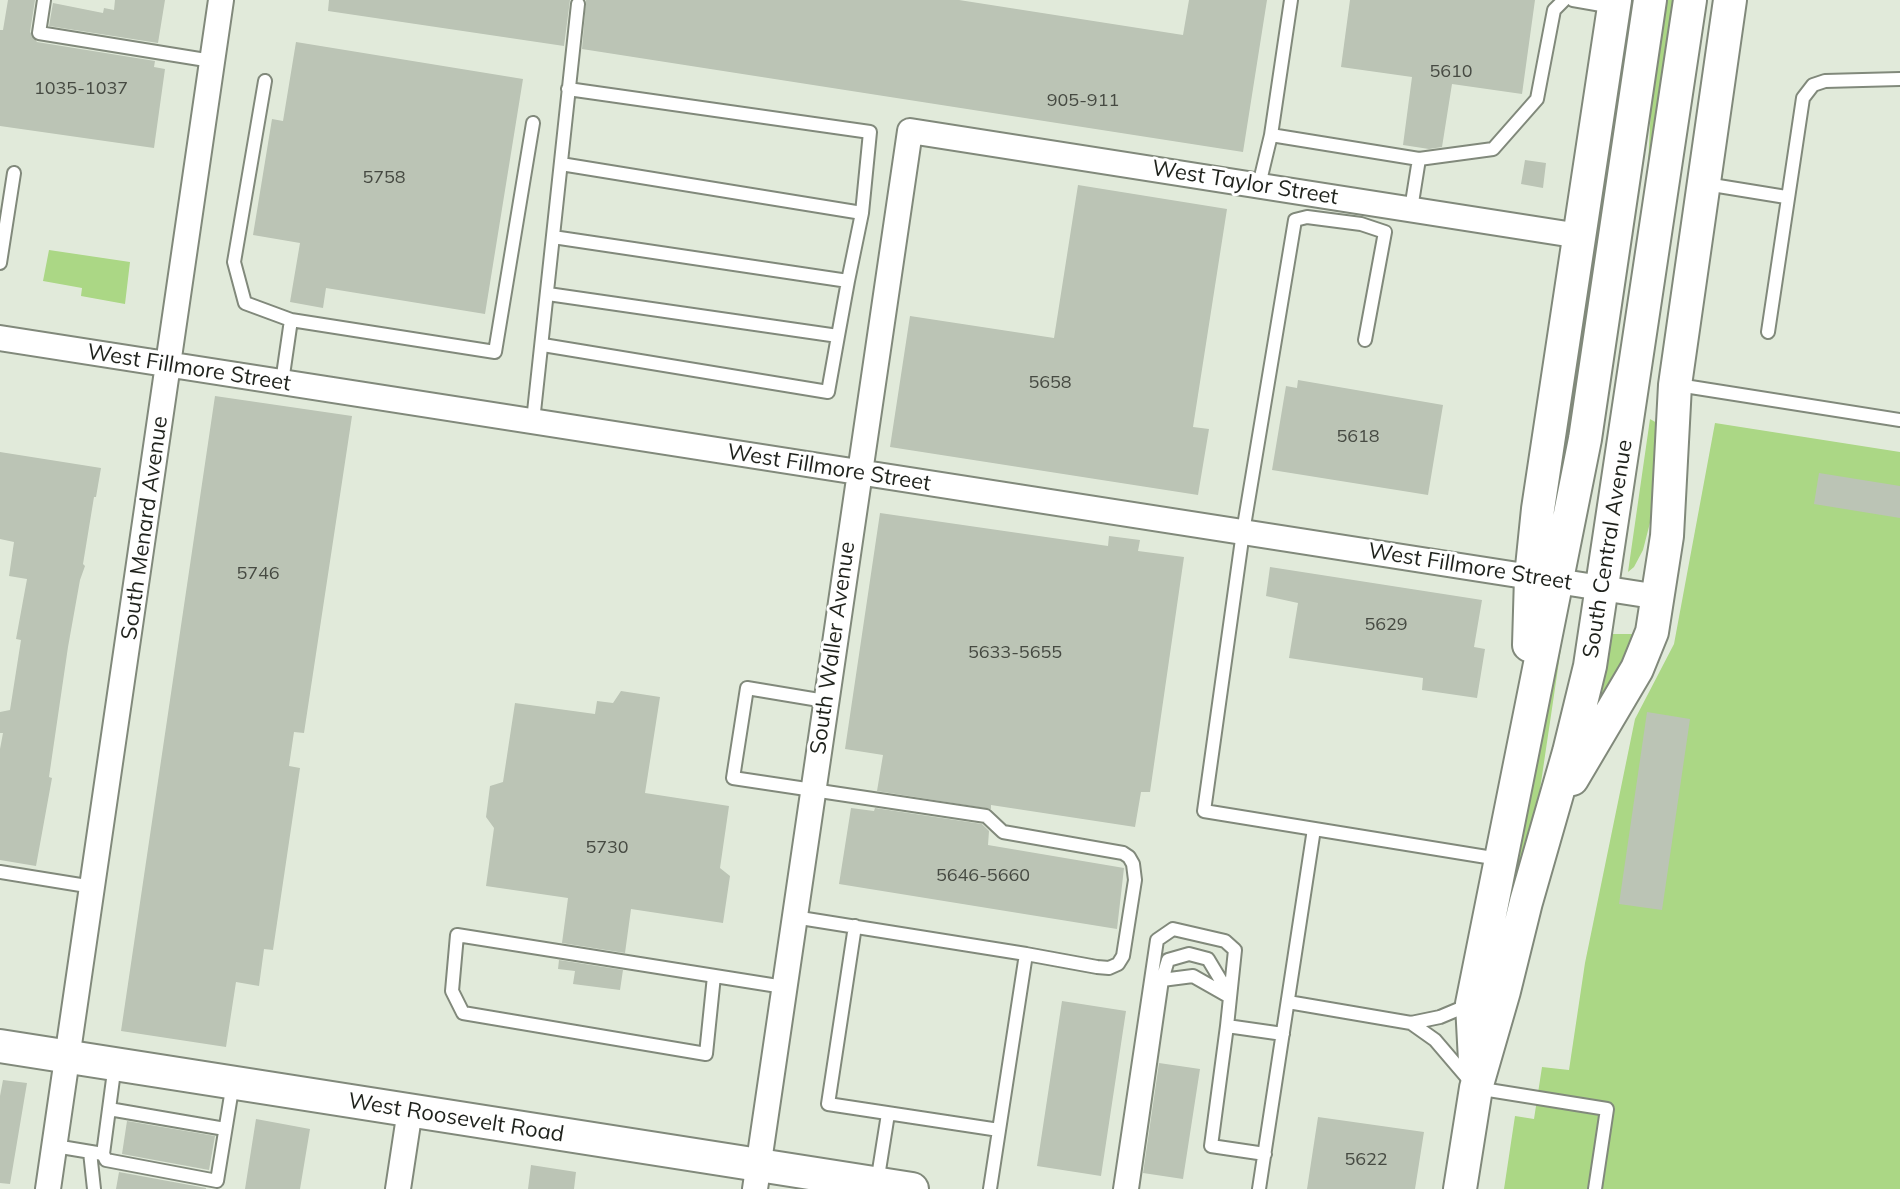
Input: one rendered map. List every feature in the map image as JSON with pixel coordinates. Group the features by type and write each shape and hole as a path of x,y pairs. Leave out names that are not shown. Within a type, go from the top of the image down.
{"main road":[{"name":"South Central Avenue","path":"1476,1088 1472,1004 1526,736 1544,579 1595,374 1650,0"},
{"name":"South Central Avenue","path":"1460,1189 1476,1088 1590,666 1690,0"},
{"path":"1553,810 1637,669 1652,632 1667,536 1674,398 1730,0"},
{"path":"1544,579 1538,509 1615,4"},
{"path":"1630,405 1674,398"},
{"name":"West Roosevelt Road","path":"0,1046 410,1110 756,1177 897,1187"}],"street":[{"name":"South Menard Avenue","path":"48,1189 221,0"},
{"name":"West Taylor Street","path":"910,131 1580,236"},
{"name":"South Waller Avenue","path":"756,1177 910,131"},
{"name":"West Fillmore Street","path":"0,338 1659,597"},
{"path":"398,1189 410,1110"}],"lane":[{"path":"44,0 39,33 212,61"},
{"path":"1259,185 1271,135 1291,0"},
{"path":"1271,135 1419,159 1493,149 1537,99 1554,10 1564,0"},
{"path":"1573,0 1615,4"},
{"path":"533,421 578,4"},
{"path":"1768,332 1803,98 1813,85 1825,81 1900,79"},
{"path":"265,81 234,262 245,303 291,320 495,352 533,123"},
{"path":"543,345 828,392 862,213 870,132 568,89"},
{"path":"1411,209 1419,159"},
{"path":"561,164 862,213"},
{"path":"0,263 14,173"},
{"path":"1703,184 1786,197"},
{"path":"1365,340 1385,232 1361,224 1307,217 1295,220 1243,532 1204,811 1502,859"},
{"path":"553,237 848,281"},
{"path":"548,294 838,336"},
{"path":"282,382 291,320"},
{"path":"1674,398 1900,420"},
{"path":"794,917 1109,968 1118,964 1123,956 1135,880 1133,864 1123,853 1024,838 1003,832 986,816 733,778 747,688 825,701"},
{"path":"1259,1189 1314,829"},
{"path":"0,872 93,887"},
{"path":"855,926 828,1104 999,1130"},
{"path":"1120,1189 1157,940 1173,929 1225,941 1235,950 1211,1146 1265,1154"},
{"path":"714,976 706,1054 463,1013 452,991 457,935 784,987"},
{"path":"990,1189 1026,954"},
{"path":"1132,1189 1162,980 1168,960 1189,954 1208,959 1230,997"},
{"path":"1162,980 1193,976 1230,997"},
{"path":"1288,1002 1411,1023 1440,1017 1472,1004"},
{"path":"1411,1023 1435,1040 1476,1088 1607,1109 1595,1189"},
{"path":"1227,1026 1283,1034"},
{"path":"94,1189 97,1153 109,1109 115,1064"},
{"path":"55,1146 97,1153 106,1160 216,1185 233,1083"},
{"path":"109,1109 225,1129"},
{"path":"888,1114 897,1187"}],"green space":[{"path":"1666,0 1676,0 1653,167 1648,167 1651,106"},
{"path":"49,250 130,262 125,304 81,296 82,288 43,281"},
{"path":"1650,419 1657,423 1653,511 1643,550 1628,572"},
{"path":"1715,423 1900,452 1900,1189 1504,1189 1515,1116 1534,1119 1542,1067 1569,1070 1585,963 1635,719 1674,644"},
{"path":"1564,625 1539,796 1504,924"},
{"path":"1610,634 1639,634 1593,725"}],"building":[{"path":"8,0 35,0 30,32 37,42 155,61 154,67 165,69 154,148 0,126 0,30 3,30"},
{"path":"115,0 165,0 158,43 49,26 53,3 103,13 104,8 114,10"},
{"path":"329,0 570,0 564,46 328,11"},
{"path":"586,0 959,0 1183,35 1189,0 1267,0 1243,152 582,49"},
{"path":"1350,0 1535,0 1522,94 1452,84 1442,147 1429,149 1403,145 1412,77 1341,67"},
{"path":"296,42 523,79 485,314 326,288 323,308 290,302 300,243 253,235 272,119 283,121"},
{"path":"1525,160 1546,163 1543,188 1521,184"},
{"path":"1078,185 1227,209 1193,427 1209,429 1198,495 890,447 910,316 1054,338"},
{"path":"1298,380 1443,405 1428,495 1272,470 1286,386 1297,388"},
{"path":"215,396 352,416 304,733 294,732 289,766 300,768 273,950 264,949 259,986 236,982 226,1047 121,1031"},
{"path":"0,452 101,468 68,647 49,777 52,778 36,866 0,860 0,749 3,733 0,733 0,712 10,710 21,640 16,639 27,579 9,576 14,542 0,539"},
{"path":"1819,473 1900,486 1900,518 1814,504"},
{"path":"880,513 1108,546 1109,536 1140,540 1138,551 1184,557 1150,792 1141,792 1135,827 877,791 883,755 845,749"},
{"path":"1270,567 1482,600 1474,647 1485,649 1477,698 1422,690 1423,678 1289,658 1298,603 1266,596"},
{"path":"621,691 660,697 645,793 729,806 720,868 730,876 723,923 631,909 625,953 562,943 568,898 486,886 494,828 486,817 490,786 503,782 515,703 595,714 597,701 613,703"},
{"path":"1647,712 1690,719 1662,910 1619,904"},
{"path":"851,808 874,811 875,808 982,824 989,831 988,845 1124,868 1117,929 839,884"},
{"path":"559,960 623,970 620,990 573,984 575,971 558,969"},
{"path":"1062,1001 1126,1011 1101,1176 1037,1166"},
{"path":"1159,1063 1200,1069 1183,1179 1143,1173"},
{"path":"3,1080 27,1083 10,1184 0,1183 0,1096"},
{"path":"1318,1117 1424,1132 1415,1189 1307,1189"},
{"path":"256,1119 310,1129 300,1189 245,1189"},
{"path":"127,1121 215,1136 209,1170 122,1154"},
{"path":"531,1165 576,1172 574,1189 528,1189"},
{"path":"119,1172 206,1188 206,1189 116,1189"}]}
